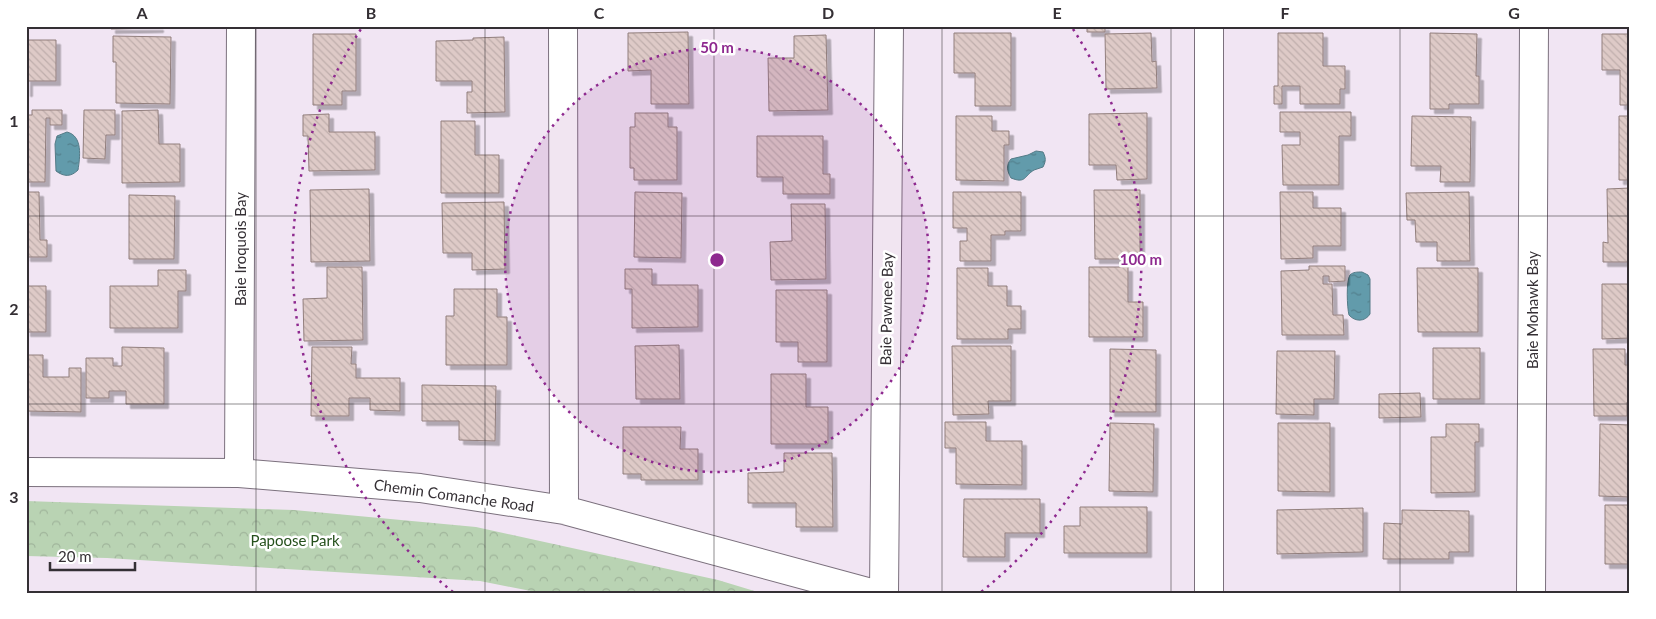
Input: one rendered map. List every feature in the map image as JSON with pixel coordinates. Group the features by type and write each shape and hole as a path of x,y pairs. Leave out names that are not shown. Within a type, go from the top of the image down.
{"street":[{"name":"Baie Iroquois Bay","path":"239,472 241,26"},
{"path":"563,26 564,510"},
{"name":"Baie Pawnee Bay","path":"884,593 889,26"},
{"path":"1209,26 1209,593"},
{"name":"Baie Mohawk Bay","path":"1531,593 1534,26"},
{"name":"Chemin Comanche Road","path":"26,472 239,472 420,488 564,510 871,593"}],"green space":[{"name":"Papoose Park","path":"26,501 294,510 476,527 718,580 761,593 541,593 480,581 107,558 26,556"}],"water":[{"path":"67,132 76,138 80,153 78,170 73,174 67,175 56,171 55,144 57,136"},
{"path":"1036,151 1043,152 1044,154 1045,163 1043,167 1034,170 1022,180 1011,178 1008,164 1011,159"},
{"path":"1362,272 1368,275 1370,279 1370,314 1365,319 1360,320 1354,319 1349,315 1347,288 1350,275"}],"building":[{"path":"111,26 159,26 159,28 111,29"},
{"path":"1087,26 1105,26 1105,32 1087,32"},
{"path":"688,32 689,104 651,104 651,70 628,71 628,33"},
{"path":"954,33 1011,33 1011,106 975,106 975,73 954,73"},
{"path":"1151,33 1152,62 1156,61 1157,88 1106,89 1105,34"},
{"path":"1278,33 1323,33 1323,66 1345,66 1345,89 1340,89 1340,104 1300,104 1300,86 1282,86 1282,104 1274,104 1274,86 1278,86"},
{"path":"1430,33 1477,34 1476,76 1479,76 1479,104 1449,104 1449,109 1430,109"},
{"path":"313,34 356,34 356,91 342,91 342,105 313,105"},
{"path":"1602,34 1630,34 1630,105 1620,105 1620,70 1602,70"},
{"path":"826,35 828,110 769,111 768,58 794,58 794,36"},
{"path":"113,36 171,37 170,104 116,103 116,62 113,62"},
{"path":"504,37 505,112 467,113 467,92 472,92 472,81 436,81 436,41"},
{"path":"26,40 56,40 56,81 28,81 28,92 26,92"},
{"path":"32,110 62,110 62,125 50,125 50,118 46,118 45,182 26,182 26,115 32,115"},
{"path":"84,110 115,110 115,135 106,135 105,159 83,158"},
{"path":"158,110 159,144 180,144 180,182 122,183 122,111"},
{"path":"1280,112 1351,112 1351,136 1339,136 1339,185 1283,185 1282,145 1300,145 1300,132 1280,132"},
{"path":"635,113 668,113 668,127 677,127 677,180 634,180 634,168 630,168 630,127 635,127"},
{"path":"1147,113 1147,179 1117,180 1116,165 1089,165 1089,114"},
{"path":"329,114 329,132 375,132 375,170 309,171 308,136 303,136 303,115"},
{"path":"956,116 992,116 992,131 1009,131 1009,145 1004,145 1004,181 956,180"},
{"path":"1412,116 1471,117 1470,182 1440,182 1441,166 1411,166"},
{"path":"1619,116 1630,116 1630,180 1619,180"},
{"path":"441,121 475,121 475,155 499,155 499,193 441,193"},
{"path":"757,136 823,136 823,174 830,174 830,194 783,194 783,177 757,177"},
{"path":"1630,188 1630,262 1603,262 1603,242 1608,243 1607,189"},
{"path":"369,189 370,261 311,262 310,190"},
{"path":"1094,190 1140,190 1140,259 1095,259"},
{"path":"26,192 39,192 40,240 47,240 47,257 26,257"},
{"path":"635,192 682,193 681,258 634,257"},
{"path":"953,192 1021,192 1021,231 1005,231 1005,235 991,235 991,261 960,261 960,241 967,241 967,228 953,228"},
{"path":"1280,192 1313,192 1313,208 1341,208 1341,246 1313,246 1313,258 1281,259"},
{"path":"1469,192 1470,261 1437,261 1437,242 1416,242 1415,220 1407,220 1406,193"},
{"path":"129,195 175,196 174,259 129,259"},
{"path":"504,202 505,269 472,270 472,253 443,253 442,203"},
{"path":"791,204 825,204 826,279 771,280 770,242 792,241"},
{"path":"1309,266 1345,266 1345,281 1329,282 1329,276 1323,276 1323,284 1332,284 1333,315 1343,315 1344,335 1282,335 1281,271 1309,270"},
{"path":"327,267 362,267 363,340 304,341 303,299 327,298"},
{"path":"1089,267 1128,267 1128,302 1143,302 1143,337 1089,337"},
{"path":"957,268 988,268 988,286 1007,286 1007,306 1021,306 1021,329 1008,329 1008,339 957,339"},
{"path":"1417,268 1478,268 1478,332 1418,332"},
{"path":"625,269 652,269 652,285 698,285 698,327 632,328 632,289 625,289"},
{"path":"158,270 186,270 186,291 178,291 178,328 110,328 110,286 158,286"},
{"path":"1602,284 1630,284 1630,338 1602,339"},
{"path":"26,286 46,286 46,332 26,332"},
{"path":"454,289 497,289 497,317 507,317 507,365 446,365 446,316 454,316"},
{"path":"776,290 827,290 827,362 798,362 798,342 776,342"},
{"path":"679,345 680,399 636,399 635,346"},
{"path":"952,346 1011,346 1011,401 988,401 989,414 953,415"},
{"path":"122,347 164,348 164,404 126,404 126,391 109,391 109,398 86,398 86,358 113,358 113,366 122,366"},
{"path":"312,347 352,347 351,364 356,364 356,378 400,378 400,411 370,410 370,398 349,398 349,416 311,416"},
{"path":"1433,348 1480,348 1480,399 1433,399"},
{"path":"1110,349 1156,350 1156,412 1110,412"},
{"path":"1593,349 1625,349 1625,365 1630,365 1630,402 1627,402 1627,416 1594,416"},
{"path":"1277,351 1335,351 1334,399 1314,399 1314,415 1276,414"},
{"path":"26,355 43,355 43,377 69,377 69,368 81,368 81,412 26,411"},
{"path":"771,374 806,374 806,407 828,407 828,444 771,444"},
{"path":"422,385 496,386 495,441 459,440 459,421 422,421"},
{"path":"1420,393 1421,417 1379,418 1379,394"},
{"path":"945,422 986,422 986,441 1022,441 1022,485 956,484 956,448 945,448"},
{"path":"1110,423 1154,424 1153,492 1109,491"},
{"path":"1278,423 1330,423 1330,492 1278,491"},
{"path":"1446,424 1479,424 1479,442 1475,442 1475,492 1431,493 1431,437 1446,437"},
{"path":"1600,424 1630,425 1630,497 1599,496"},
{"path":"623,427 681,427 680,449 698,449 698,480 641,480 641,474 623,474"},
{"path":"784,453 832,453 833,527 796,527 796,503 748,503 748,473 784,472"},
{"path":"964,499 1040,499 1040,533 1005,533 1005,557 963,557"},
{"path":"1605,505 1630,505 1630,564 1605,564"},
{"path":"1080,507 1147,507 1147,553 1064,553 1064,526 1080,526"},
{"path":"1363,508 1363,552 1277,554 1277,510"},
{"path":"1402,510 1469,511 1469,552 1449,552 1449,559 1383,559 1384,523 1402,524"}]}
